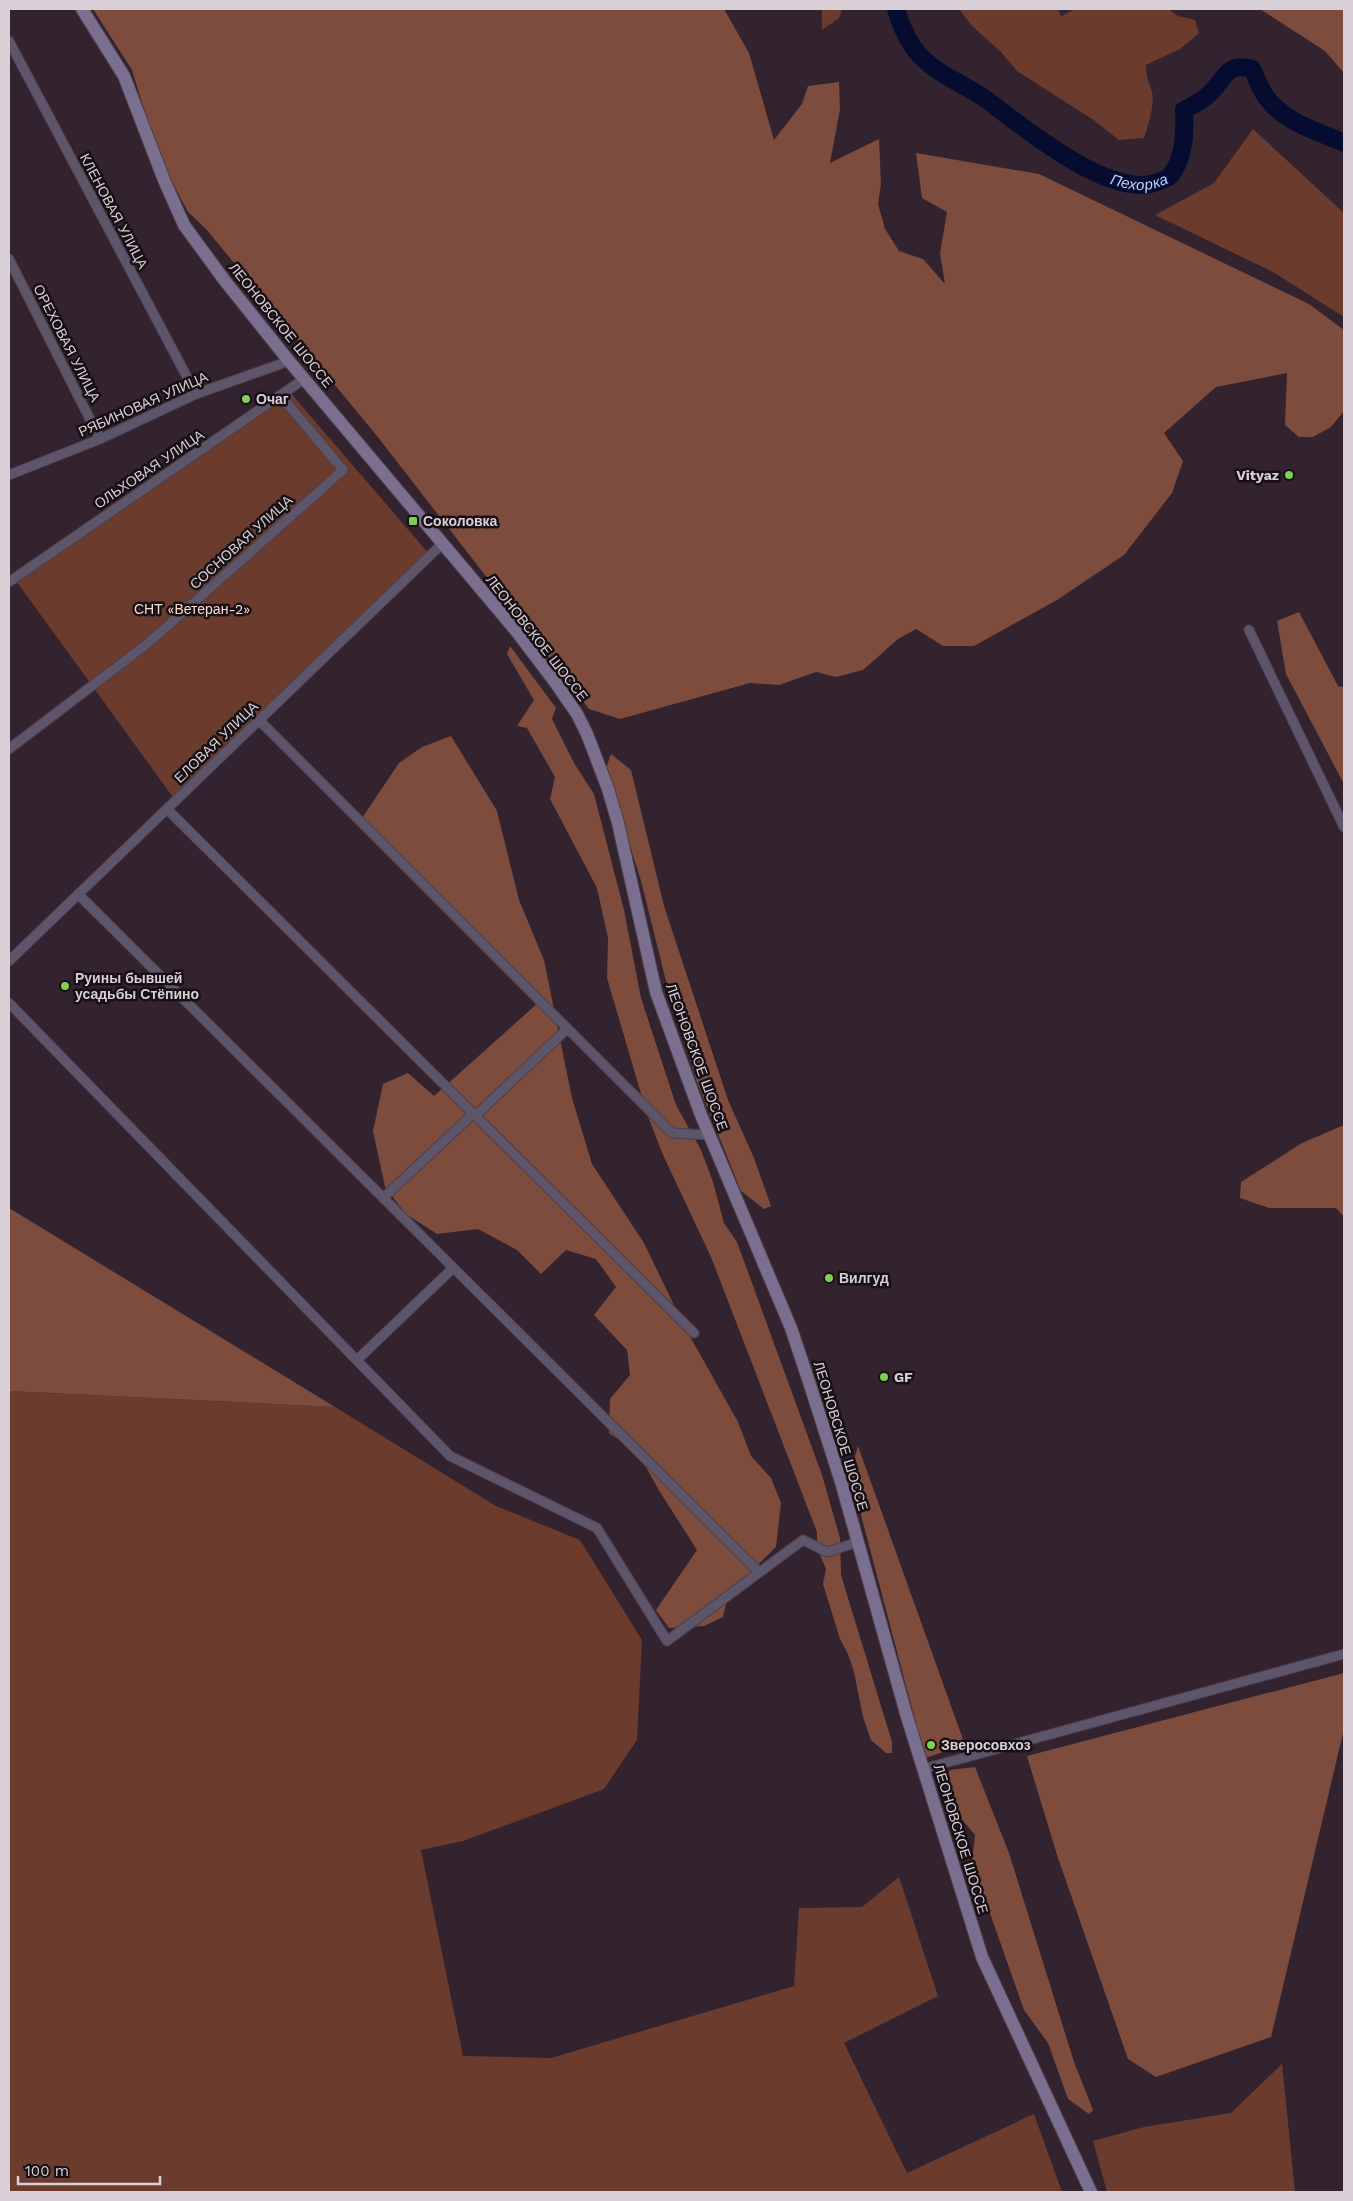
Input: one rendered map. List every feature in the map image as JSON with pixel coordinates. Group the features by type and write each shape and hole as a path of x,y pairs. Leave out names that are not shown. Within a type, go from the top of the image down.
{"main road":[{"name":"ЛЕОНОВСКОЕ ШОССЕ","path":"82,9 124,76 164,180 184,225 225,281 289,361 443,543 555,682 577,714 587,734 608,789 618,823 656,992 709,1135 791,1328 858,1542 924,1769 982,1957 1091,2192"}],"street":[{"name":"КЛЕНОВАЯ УЛИЦА","path":"9,41 196,394"},
{"name":"ОРЕХОВАЯ УЛИЦА","path":"9,259 100,439"},
{"name":"РЯБИНОВАЯ УЛИЦА","path":"9,474 100,439 196,394 289,361"},
{"name":"ОЛЬХОВАЯ УЛИЦА","path":"9,582 304,379"},
{"name":"СОСНОВАЯ УЛИЦА","path":"9,749 147,644 343,470 280,395"},
{"name":"ЕЛОВАЯ УЛИЦА","path":"9,961 443,543"},
{"path":"1249,630 1344,827"},
{"path":"258,720 672,1133 709,1135"},
{"path":"167,809 694,1333"},
{"path":"78,894 759,1572"},
{"path":"9,1003 450,1456 598,1528 667,1641 802,1540 827,1552 858,1542"},
{"path":"383,1198 568,1028"},
{"path":"356,1360 453,1268"},
{"path":"924,1769 1344,1654"}],"green space":[{"path":"822,9 842,9 839,18 822,30"},
{"path":"959,9 1058,9 1061,16 1076,9 1168,9 1178,16 1195,20 1199,33 1180,49 1146,65 1153,103 1144,138 1119,140 1095,121 1017,71 1001,52 972,26"},
{"path":"1253,129 1344,213 1344,317 1273,272 1155,215 1214,183"},
{"name":"СНТ «Ветеран-2»","path":"288,390 430,555 175,800 14,578"},
{"path":"9,1391 335,1407 496,1506 580,1540 642,1640 637,1740 604,1789 463,1841 421,1850 463,2056 551,2058 794,1986 799,1908 862,1907 899,1877 938,1996 844,2043 907,2173 1034,2114 1062,2192 9,2192"},
{"path":"1282,2064 1295,2192 1107,2192 1093,2141 1144,2127 1231,2113"}],"shaded area":[{"path":"93,9 724,9 749,53 774,140 802,104 808,86 839,82 840,109 830,163 879,139 881,184 878,204 885,229 899,251 923,259 945,284 940,253 947,212 922,198 916,153 1039,174 1309,304 1344,330 1344,411 1331,427 1313,437 1299,437 1285,425 1287,373 1216,387 1164,433 1183,461 1172,493 1124,555 1057,600 974,646 943,646 916,629 898,639 863,670 836,677 816,672 779,685 750,683 620,719 589,709 377,436 206,229 188,212 158,155 132,70"},
{"path":"1260,9 1344,9 1344,73 1325,51"},
{"path":"1299,612 1338,686 1344,687 1344,784 1286,674 1277,621"},
{"path":"510,646 556,708 552,719 574,763 594,794 624,910 641,998 676,1105 701,1150 713,1182 724,1223 737,1242 822,1475 840,1538 841,1575 892,1742 892,1753 886,1753 871,1740 863,1717 854,1672 848,1654 840,1639 823,1584 826,1569 817,1548 817,1532 711,1257 663,1155 647,1114 607,978 608,938 597,888 550,799 555,777 527,728 517,726 534,700 507,654"},
{"path":"451,736 497,811 519,900 544,960 572,1098 592,1164 644,1243 683,1324 738,1422 751,1456 771,1478 781,1503 776,1547 728,1594 723,1617 704,1626 669,1628 656,1610 697,1550 638,1453 609,1433 610,1399 630,1375 627,1350 594,1315 616,1287 596,1259 566,1250 541,1274 517,1250 478,1229 437,1234 406,1214 385,1187 373,1131 383,1084 408,1073 434,1096 539,1002 362,818 399,763 422,747"},
{"path":"611,754 631,770 664,906 728,1100 754,1158 771,1206 764,1209 741,1191 697,1082 669,993 641,881 606,768"},
{"path":"1344,1125 1344,1217 1336,1208 1269,1208 1240,1198 1241,1182 1302,1143"},
{"path":"9,1208 335,1407 9,1391"},
{"path":"858,1446 965,1745 925,1758 850,1473"},
{"path":"1344,1673 1344,1729 1271,2037 1156,2077 1128,2059 1057,1855 1027,1756"},
{"path":"975,1767 1009,1853 1074,2062 1093,2110 1089,2114 1068,2099 1048,2043 1024,2010 972,1862 975,1835 960,1817 946,1777 950,1770"}],"waterway":[{"name":"Пехорка","path":"896,9 910,43 929,64 987,100 1070,159 1095,172 1119,181 1141,185 1160,181 1170,176 1179,161 1183,144 1184,110 1206,97 1226,74 1236,68 1252,69 1266,97 1292,120 1344,143"}],"place":[{"name":"Очаг","path":"246,399"},
{"name":"Vityaz","path":"1289,475"},
{"name":"Соколовка","path":"413,521"},
{"name":"Руины бывшей усадьбы Стёпино","path":"65,986"},
{"name":"Вилгуд","path":"829,1278"},
{"name":"GF","path":"884,1377"},
{"name":"Зверосовхоз","path":"931,1745"}]}
